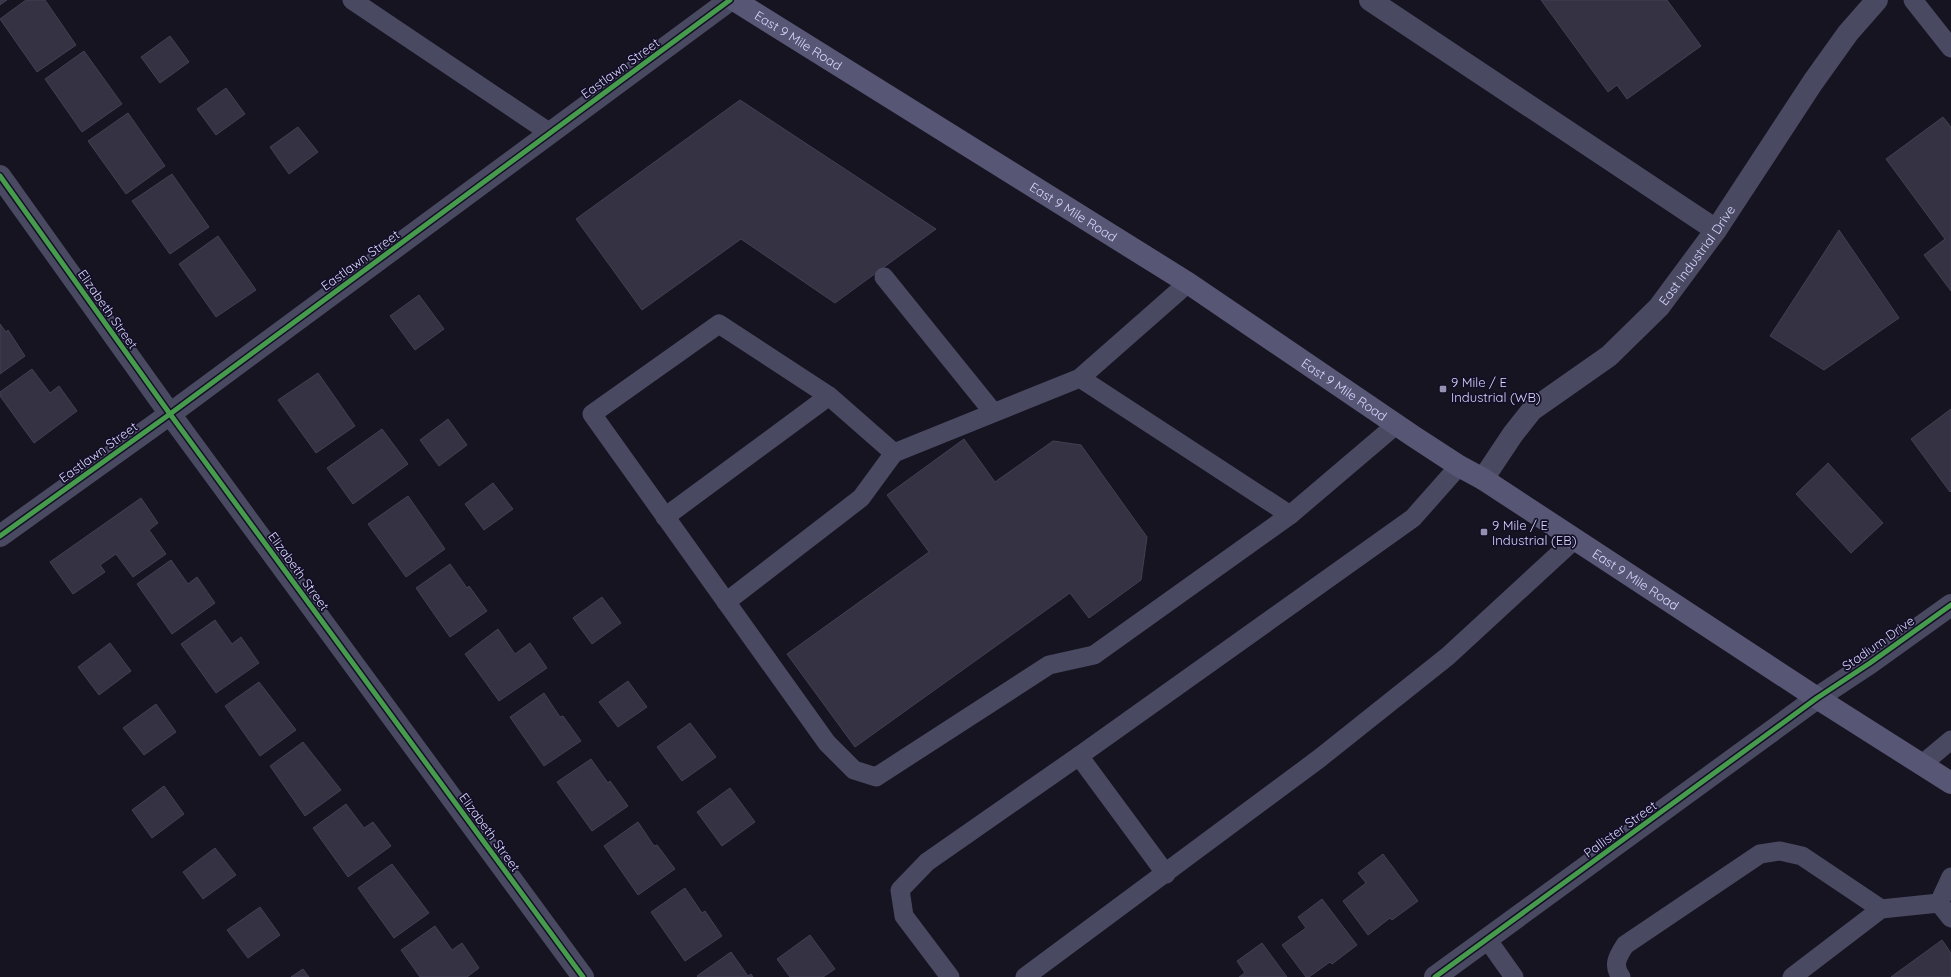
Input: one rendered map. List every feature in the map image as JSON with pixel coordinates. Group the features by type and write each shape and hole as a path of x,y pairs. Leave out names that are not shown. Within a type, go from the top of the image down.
{"main road":[{"name":"East 9 Mile Road","path":"734,0 1188,283 1459,466 1483,479 1817,698 1951,783"}],"street":[{"name":"Eastlawn Street","path":"0,536 170,414 730,0"},
{"path":"1370,0 1716,230"},
{"name":"East Industrial Drive","path":"1483,479 1513,434 1532,410 1610,356 1659,307 1716,230 1813,82 1848,33 1877,0"},
{"name":"Elizabeth Street","path":"0,176 170,414 583,977"},
{"name":"Stadium Drive","path":"1817,698 1870,663 1951,605"},
{"name":"Pallister Street","path":"1435,977 1817,698"}],"lane":[{"path":"352,0 550,133"},
{"path":"1914,0 1951,48"},
{"path":"884,277 993,412"},
{"path":"726,602 861,498 894,452 1080,378 1188,283"},
{"path":"894,452 829,396 719,324 592,414 827,743 854,770 876,776 1049,665 1094,655 1290,515 1397,424"},
{"path":"1080,378 1290,515"},
{"path":"665,517 829,396"},
{"path":"950,977 904,916 900,890 927,862 1079,756 1413,518 1459,466"},
{"path":"1025,977 1166,874 1320,758 1448,656 1574,540"},
{"path":"1921,765 1951,740"},
{"path":"1079,756 1166,874"},
{"path":"1621,977 1616,971 1616,960 1625,945 1760,854 1780,851 1802,856 1880,909"},
{"path":"1939,903 1951,877"},
{"path":"1792,977 1880,909 1939,903"},
{"path":"1939,903 1951,918"},
{"path":"1487,939 1514,977"}],"building":[{"path":"0,0 7,0 0,5"},
{"path":"26,0 45,0 76,45 37,72 0,19"},
{"path":"1541,0 1667,0 1701,46 1627,99 1617,85 1608,92"},
{"path":"170,36 189,62 160,83 141,57"},
{"path":"84,51 122,104 82,132 45,79"},
{"path":"226,88 245,114 216,135 197,109"},
{"path":"740,100 936,229 835,303 741,239 642,310 576,219"},
{"path":"128,113 165,166 126,194 88,141"},
{"path":"1943,117 1951,127 1951,291 1924,255 1945,239 1886,159"},
{"path":"298,127 318,152 289,174 270,147"},
{"path":"172,174 209,227 170,254 132,201"},
{"path":"1839,230 1899,318 1824,370 1770,336"},
{"path":"218,236 256,290 216,317 179,264"},
{"path":"419,295 444,329 415,350 390,316"},
{"path":"0,324 6,332 8,330 25,356 0,374"},
{"path":"32,369 50,393 59,386 77,411 34,443 0,396 0,392"},
{"path":"318,373 355,426 316,453 278,400"},
{"path":"1951,409 1951,491 1950,492 1911,439"},
{"path":"448,419 467,445 439,466 420,440"},
{"path":"382,429 408,464 353,504 327,468"},
{"path":"964,439 995,482 1053,441 1081,445 1147,537 1141,580 1089,618 1070,593 855,747 787,654 929,552 887,495"},
{"path":"1828,463 1883,523 1851,553 1796,494"},
{"path":"493,483 513,509 484,530 465,504"},
{"path":"408,496 445,549 406,577 368,524"},
{"path":"141,498 158,523 149,530 166,554 133,577 116,554 100,565 105,572 73,594 50,562"},
{"path":"171,560 188,584 197,577 215,603 172,634 137,584"},
{"path":"450,564 467,588 469,586 487,611 450,637 416,588"},
{"path":"602,597 621,623 592,644 573,618"},
{"path":"215,620 232,644 241,637 259,663 216,693 181,644"},
{"path":"498,629 515,654 530,643 547,668 499,701 465,654"},
{"path":"110,643 131,671 99,695 78,667"},
{"path":"628,681 647,707 618,727 599,702"},
{"path":"259,682 296,730 260,756 225,706"},
{"path":"544,693 560,717 563,716 581,741 544,766 510,717"},
{"path":"156,704 176,732 144,755 123,728"},
{"path":"690,723 716,757 682,781 657,747"},
{"path":"303,742 341,790 305,816 270,766"},
{"path":"591,759 608,783 610,781 628,806 592,831 557,782"},
{"path":"164,786 184,814 152,838 132,810"},
{"path":"730,788 755,822 722,846 697,812"},
{"path":"346,804 364,828 373,822 391,846 348,877 313,828"},
{"path":"638,822 654,846 657,845 675,869 638,895 604,846"},
{"path":"215,848 236,875 203,899 183,872"},
{"path":"1383,854 1418,901 1392,920 1390,918 1368,935 1343,901 1366,883 1358,873"},
{"path":"392,864 429,913 394,938 358,888"},
{"path":"685,888 702,913 705,911 722,936 685,961 651,912"},
{"path":"1322,899 1357,945 1332,964 1330,962 1309,977 1306,977 1282,945 1306,928 1298,917"},
{"path":"260,907 280,935 248,958 227,930"},
{"path":"435,926 452,950 462,943 479,968 467,977 420,977 401,950"},
{"path":"810,935 835,969 823,977 790,977 777,959"},
{"path":"1942,940 1951,953 1951,977 1891,977"},
{"path":"1262,943 1287,977 1239,977 1245,973 1237,961"},
{"path":"731,952 748,976 751,974 753,977 697,976"},
{"path":"303,969 309,977 291,977"}],"cycle path":[{"path":"0,536 170,414 730,0"},
{"path":"0,176 170,414 583,977"},
{"path":"1435,977 1817,698 1870,663 1951,605"}],"place":[{"name":"9 Mile / E Industrial (WB)","path":"1443,389"},
{"name":"9 Mile / E Industrial (EB)","path":"1484,532"}]}
